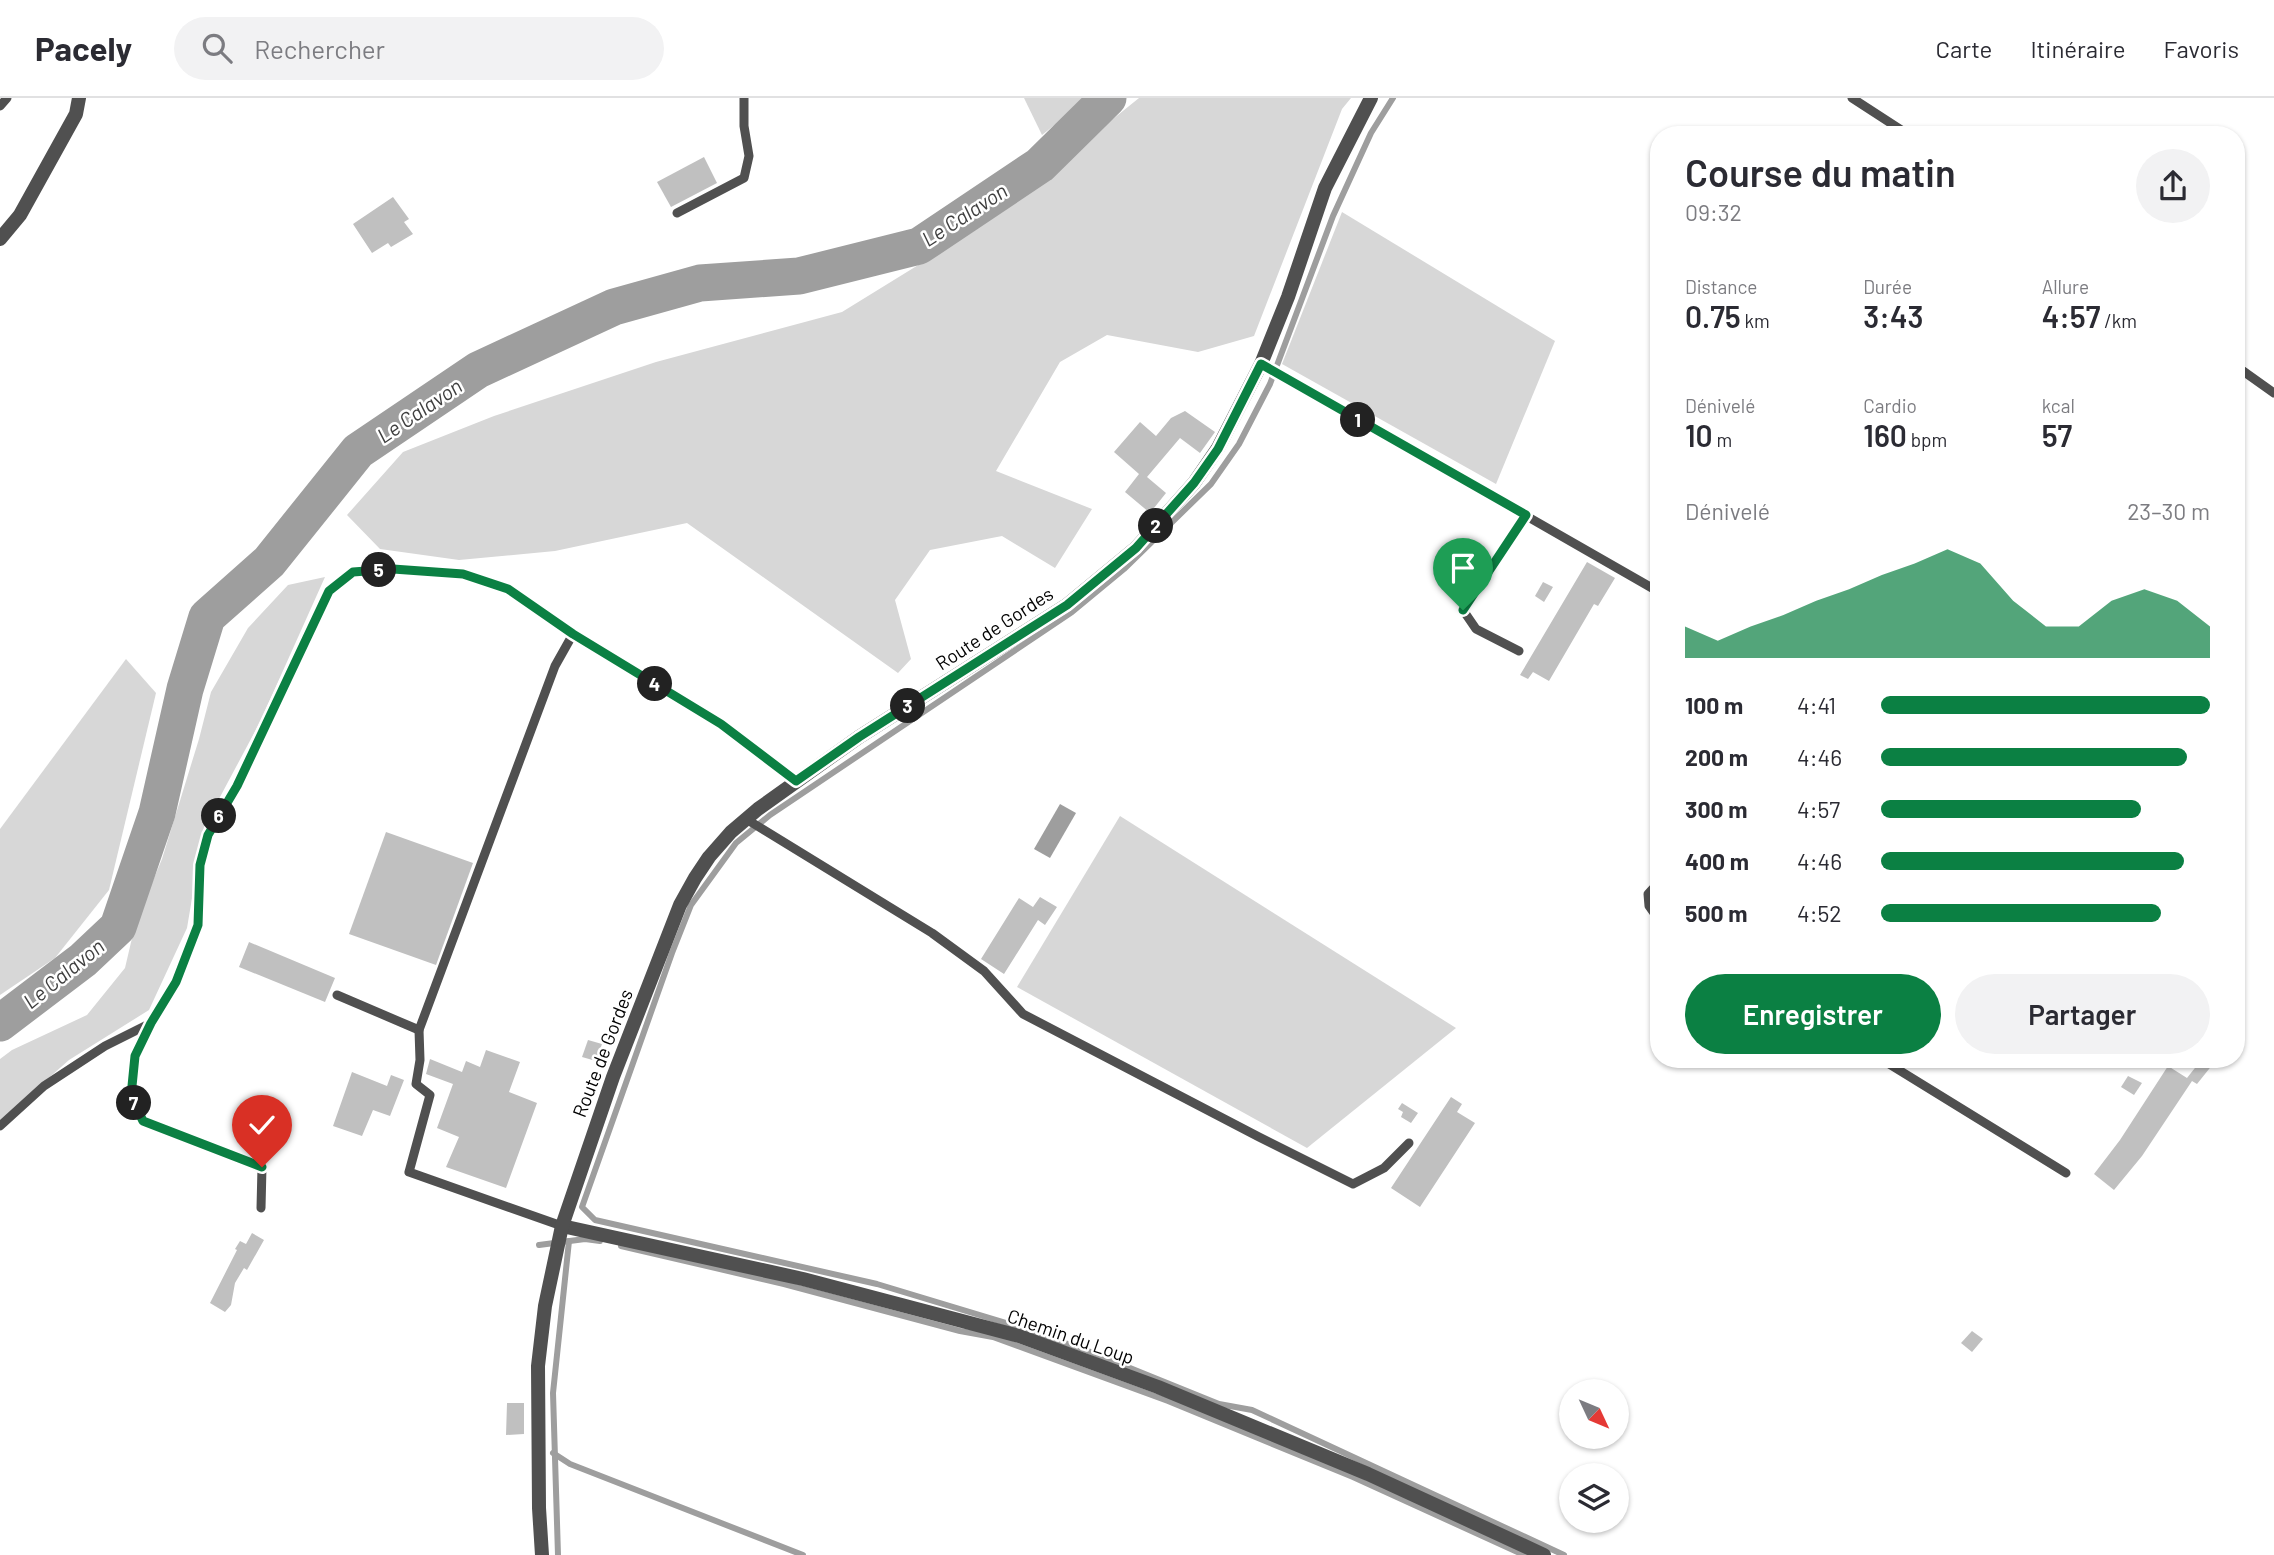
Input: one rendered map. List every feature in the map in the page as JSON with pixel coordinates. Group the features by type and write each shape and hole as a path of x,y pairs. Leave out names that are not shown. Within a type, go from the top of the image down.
{"street":[{"path":"0,239 20,215 76,114 79,98"},
{"name":"Route de Gordes","path":"542,1555 538,1366 545,1306 562,1226 613,1077 680,905 709,857 746,819 859,737 1067,605 1136,548 1194,483 1218,449 1261,364 1289,297 1325,188 1371,98"},
{"name":"Chemin du Loup","path":"562,1226 803,1279 1019,1336 1158,1387 1344,1464 1544,1555"}],"lane":[{"path":"0,106 7,98"},
{"path":"677,213 744,178 749,156 744,126 744,98"},
{"path":"1852,98 1895,126"},
{"path":"1261,364 1650,587"},
{"path":"2245,372 2274,393"},
{"path":"1518,651 1476,629 1463,610 1526,515"},
{"path":"261,1208 262,1167 143,1121 131,1096 135,1056 176,982 198,925 200,865 208,835 237,786 329,591 353,572 393,569 463,574 508,589 573,634 721,724 796,781"},
{"path":"562,1226 409,1172 430,1095 416,1084 420,1060 419,1030 555,666 573,634"},
{"path":"746,819 932,933 985,971 1023,1014 1353,1184 1384,1168 1409,1143"},
{"path":"337,995 419,1030"},
{"path":"0,1126 44,1086 105,1046 151,1023"},
{"path":"1896,1068 2066,1173"}],"shaded area":[{"path":"1024,98 1088,98 1042,135"},
{"path":"1139,98 1351,98 1342,109 1254,336 1198,352 1107,335 1060,362 996,471 1092,509 1055,568 1002,536 930,550 895,600 911,659 898,673 687,523 555,551 459,560 380,549 347,515 403,452 494,416 656,362 842,312 928,259"},
{"path":"1342,212 1555,341 1496,484 1282,364"},
{"path":"325,577 260,722 204,827 187,928 149,1010 69,1060 0,1121 0,1059 12,1050 87,1015 125,968 136,921 162,859 211,692 248,628 288,585"},
{"path":"126,659 156,693 109,890 55,958 0,995 0,829"},
{"path":"1060,804 1076,813 1050,858 1034,849"},
{"path":"1120,816 1456,1028 1307,1148 1017,987"}],"building":[{"path":"704,157 717,183 671,207 657,182"},
{"path":"393,197 409,219 404,222 413,234 391,247 388,243 372,253 353,224"},
{"path":"1185,411 1215,432 1200,453 1180,438 1147,477 1166,493 1150,513 1125,492 1139,474 1114,452 1140,422 1156,436 1171,418"},
{"path":"1587,562 1615,578 1598,606 1594,604 1549,681 1533,672 1528,679 1520,675"},
{"path":"1543,582 1553,587 1544,602 1535,596"},
{"path":"386,832 473,863 436,965 349,934"},
{"path":"1040,897 1057,907 1045,925 1038,920 1004,974 981,959 1019,898 1033,907"},
{"path":"249,942 335,978 325,1002 239,967"},
{"path":"588,1040 602,1044 596,1061 582,1057"},
{"path":"486,1050 520,1062 509,1092 537,1103 506,1188 446,1167 459,1137 437,1128 453,1084 426,1074 430,1059 462,1072 466,1061 480,1067"},
{"path":"2167,1068 2187,1078 2195,1068 2210,1068 2197,1084 2192,1081 2142,1156 2114,1190 2094,1174 2120,1140"},
{"path":"352,1072 387,1086 391,1075 404,1080 390,1116 373,1110 362,1136 333,1126"},
{"path":"2128,1076 2142,1083 2134,1095 2121,1087"},
{"path":"1451,1097 1462,1104 1457,1112 1475,1123 1420,1207 1391,1188"},
{"path":"1402,1103 1418,1113 1411,1123 1401,1117 1403,1112 1398,1109"},
{"path":"252,1233 264,1240 247,1270 244,1268 235,1283 231,1305 225,1312 210,1303 237,1250 235,1249 240,1241 246,1244"},
{"path":"1972,1331 1983,1339 1972,1352 1961,1343"},
{"path":"507,1403 524,1403 524,1434 506,1435"}],"waterway":[{"name":"Le Calavon","path":"0,1023 83,960 118,927 157,813 185,689 207,617 269,562 358,451 478,370 614,307 700,283 799,276 919,246 1040,165 1108,98"},
{"path":"1393,98 1371,133 1333,216 1270,384 1239,444 1211,484 1124,569 1072,612 770,815 736,843 691,905 582,1207 595,1220 877,1284 1088,1351 1219,1404 1252,1410 1564,1555"},
{"path":"539,1245 585,1239 600,1241"},
{"path":"558,1555 553,1393 569,1241"},
{"path":"621,1246 993,1337 1168,1401 1353,1477 1524,1555"},
{"path":"553,1453 570,1464 803,1555"}],"route":[{"path":"262,1167 143,1121 131,1096 135,1056 176,982 198,925 200,865 208,835 237,786 329,591 353,572 393,569 463,574 508,589 573,634 721,724 796,781 859,737 1067,605 1136,548 1194,483 1218,449 1261,364 1526,515 1463,610"}]}
